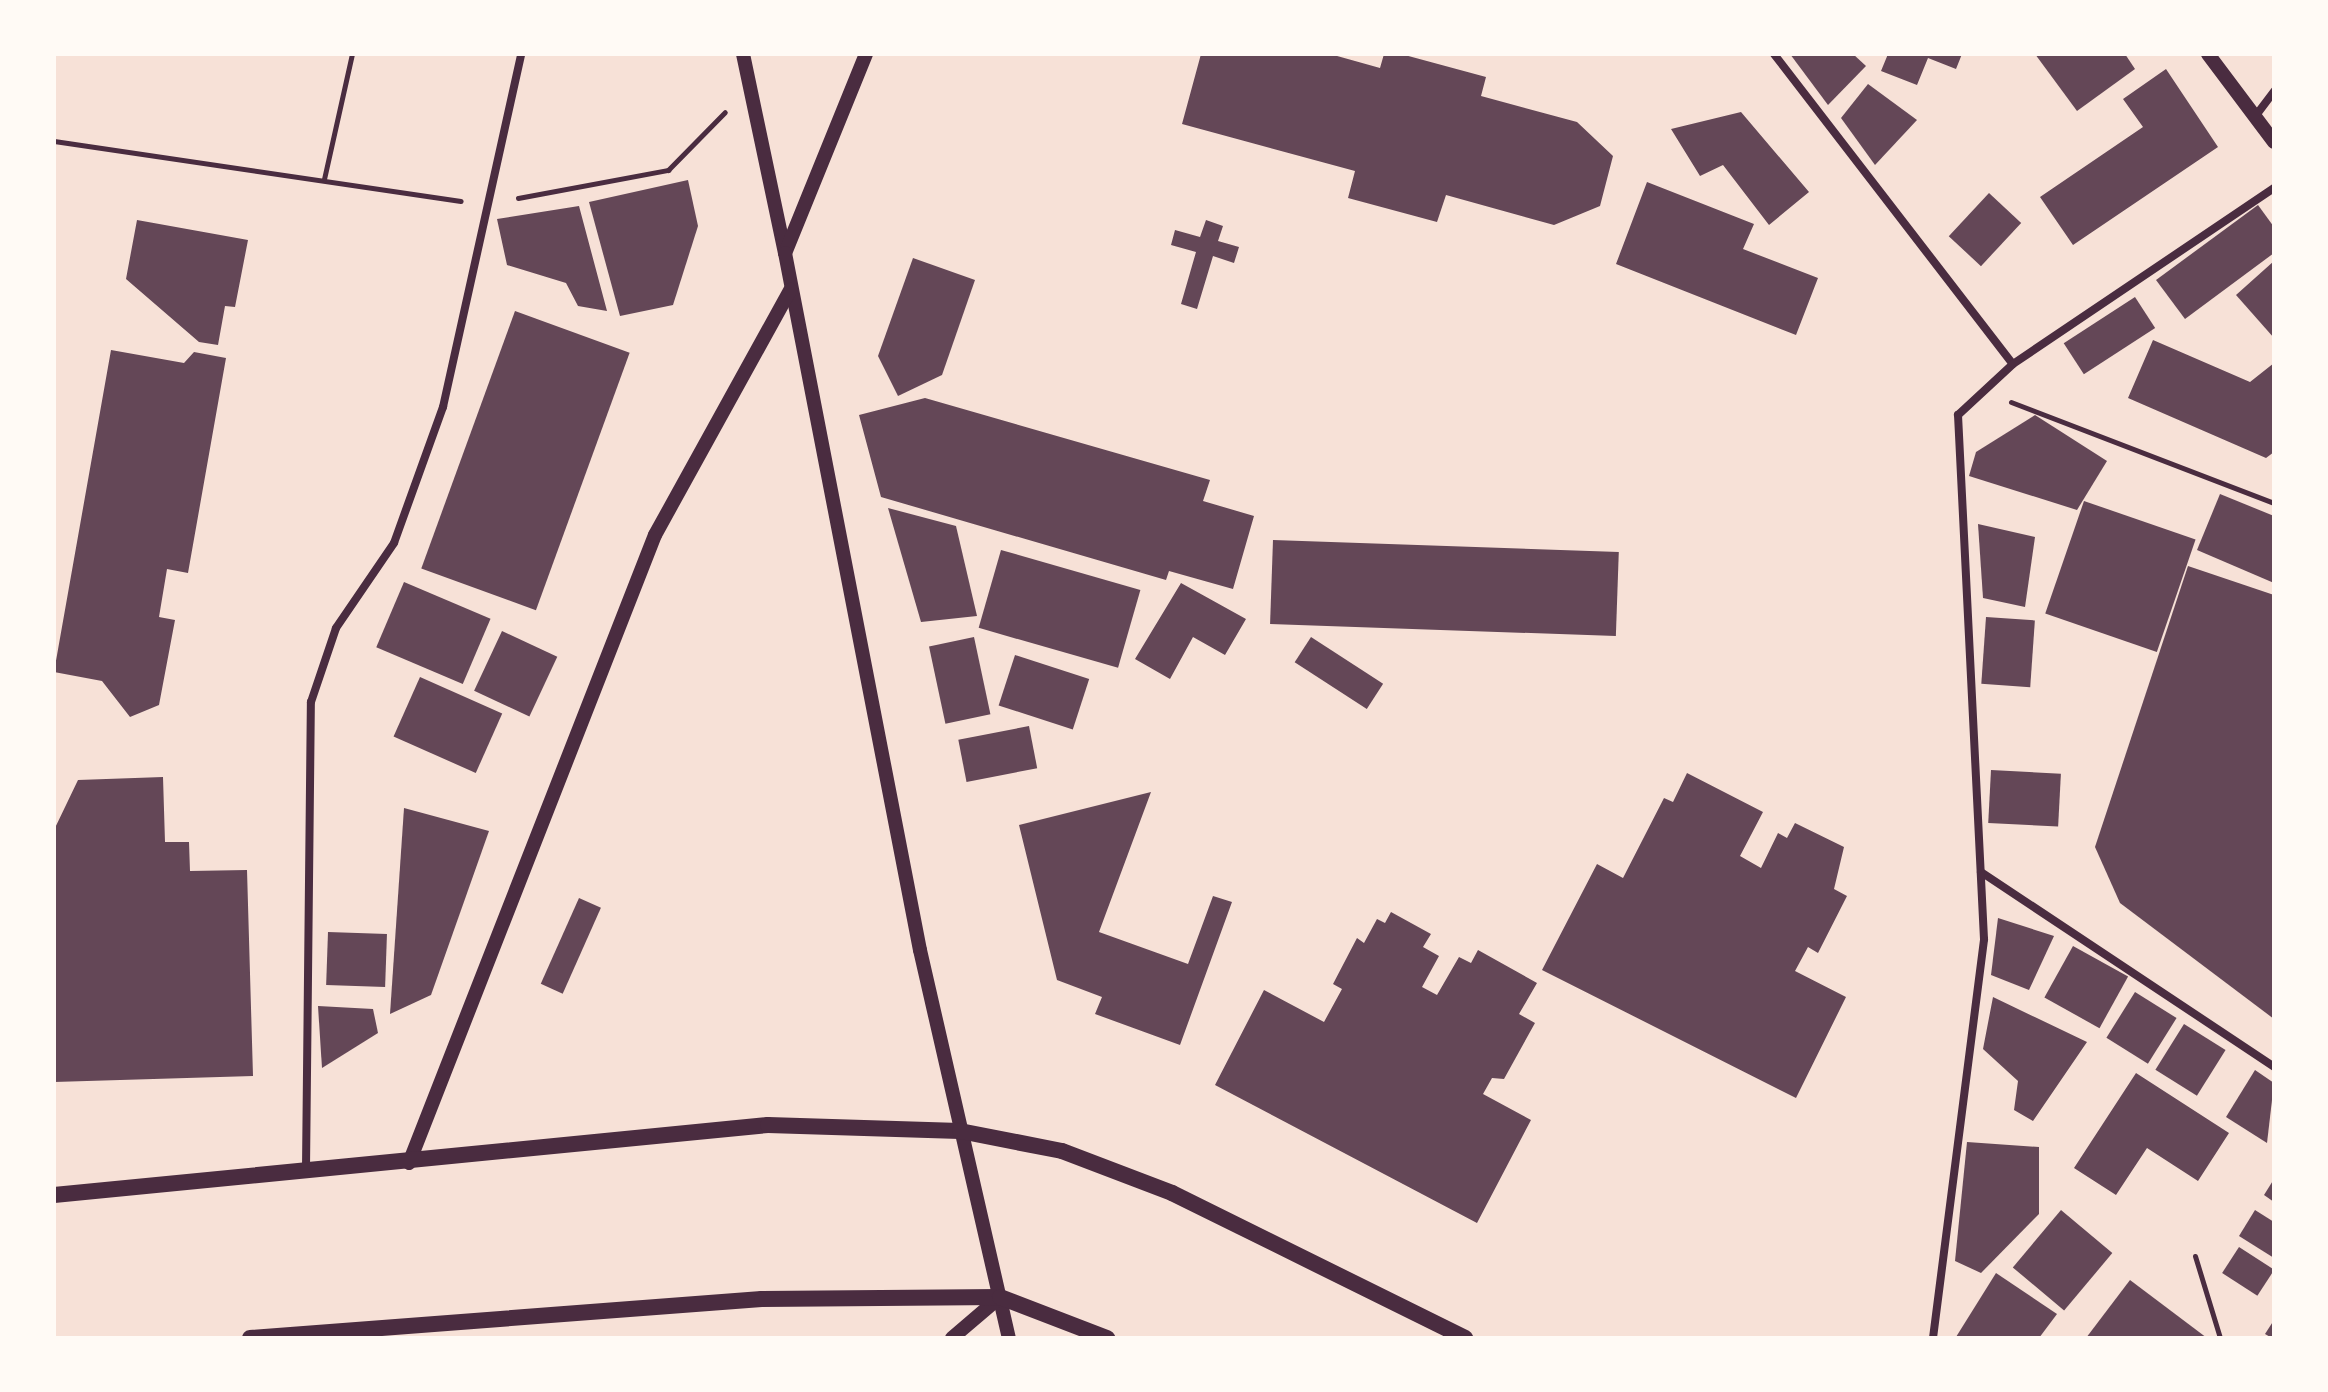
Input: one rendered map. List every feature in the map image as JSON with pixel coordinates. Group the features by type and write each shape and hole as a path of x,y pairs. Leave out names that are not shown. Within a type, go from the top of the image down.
{"main road":[{"path":"54,1195 306,1168 409,1163 768,1125 960,1131 1062,1151 1172,1193 1465,1338"},
{"path":"250,1338 762,1299 1000,1297 1107,1338"}],"street":[{"path":"306,1168 311,702 336,628 394,543 443,407 521,54"},
{"path":"743,54 960,1131 1009,1338"},
{"path":"785,253 866,54"},
{"path":"1774,54 2013,364"},
{"path":"2208,54 2274,142"},
{"path":"2254,118 2274,91"},
{"path":"1933,1338 1984,939 1958,415 2013,364 2274,188"},
{"path":"409,1163 655,535 790,290"},
{"path":"1981,872 2274,1067"},
{"path":"952,1338 1000,1297"}],"path":[{"path":"324,179 352,54"},
{"path":"54,141 486,205 668,170 749,87"},
{"path":"1984,391 2274,503"},
{"path":"2195,1256 2220,1338"}],"building":[{"path":"1201,54 1330,54 1380,68 1384,54 1401,54 1486,77 1481,96 1577,122 1613,156 1600,206 1554,225 1446,195 1437,222 1348,198 1355,171 1182,124"},
{"path":"1790,54 1853,54 1866,66 1828,105"},
{"path":"1888,54 1962,54 1956,69 1928,58 1917,85 1881,71"},
{"path":"2035,54 2125,54 2135,69 2077,111"},
{"path":"2166,69 2218,147 2073,245 2040,197 2143,127 2123,99"},
{"path":"1868,84 1917,120 1875,165 1841,118"},
{"path":"1741,112 1809,192 1769,225 1723,165 1700,176 1671,129"},
{"path":"688,180 698,226 673,305 620,316 589,202"},
{"path":"1647,182 1754,224 1743,249 1818,278 1796,335 1616,264"},
{"path":"1989,193 2021,223 1981,266 1949,236"},
{"path":"2258,205 2274,227 2274,253 2185,319 2156,280"},
{"path":"579,206 607,311 578,306 566,283 507,265 497,219"},
{"path":"137,220 248,240 235,307 225,306 218,345 199,342 126,279"},
{"path":"1206,220 1223,226 1218,241 1239,247 1234,263 1213,256 1197,309 1181,304 1196,252 1171,245 1175,230 1200,237"},
{"path":"913,258 975,280 942,375 898,396 878,356"},
{"path":"2274,261 2274,338 2236,295"},
{"path":"2135,297 2155,328 2084,374 2064,343"},
{"path":"515,311 630,353 536,610 421,568"},
{"path":"2153,340 2250,382 2274,363 2274,452 2266,458 2128,398"},
{"path":"111,350 184,363 194,352 226,358 188,573 167,569 159,617 175,620 159,705 130,717 102,681 54,672"},
{"path":"925,398 1210,480 1203,501 1254,516 1233,589 1169,571 1166,580 881,497 859,415"},
{"path":"2035,415 2107,461 2077,510 1969,476 1976,452"},
{"path":"2220,494 2274,516 2274,583 2197,550"},
{"path":"2084,501 2196,539 2157,652 2045,614"},
{"path":"888,508 956,526 977,616 921,622"},
{"path":"1978,524 2035,537 2025,607 1983,598"},
{"path":"1273,540 1619,552 1616,636 1270,624"},
{"path":"1001,550 1140,590 1118,668 979,628"},
{"path":"2188,566 2274,595 2274,1019 2120,903 2095,847"},
{"path":"404,582 491,619 463,684 376,647"},
{"path":"1181,583 1246,619 1225,655 1193,637 1170,679 1135,659"},
{"path":"1986,617 2035,620 2030,687 1981,684"},
{"path":"502,631 557,657 529,717 474,691"},
{"path":"974,637 990,714 945,724 929,647"},
{"path":"1311,637 1383,684 1367,709 1295,662"},
{"path":"1015,655 1089,679 1073,730 999,705"},
{"path":"420,677 502,714 476,773 394,736"},
{"path":"1029,726 1037,768 967,782 958,740"},
{"path":"1991,770 2061,774 2058,827 1988,823"},
{"path":"1687,773 1763,812 1740,856 1761,868 1778,833 1787,838 1795,823 1844,847 1834,889 1847,896 1818,953 1808,947 1795,971 1846,997 1796,1098 1542,970 1597,864 1623,878 1664,798 1673,802"},
{"path":"163,777 165,842 189,842 190,871 247,870 253,1076 54,1082 54,830 78,780"},
{"path":"1151,792 1099,932 1188,964 1213,896 1232,902 1180,1045 1095,1014 1102,997 1057,980 1019,825"},
{"path":"404,808 489,831 431,995 390,1014"},
{"path":"579,898 601,908 563,994 541,984"},
{"path":"1391,912 1431,934 1423,947 1439,956 1422,987 1437,995 1459,957 1471,963 1478,950 1537,983 1519,1014 1535,1023 1504,1079 1492,1078 1483,1094 1531,1120 1477,1223 1215,1085 1264,990 1324,1022 1342,989 1333,984 1357,938 1364,943 1377,919 1385,923"},
{"path":"1998,918 2054,936 2029,990 1991,975"},
{"path":"328,932 387,934 385,987 326,985"},
{"path":"2073,946 2128,977 2099,1028 2044,998"},
{"path":"2135,992 2177,1018 2148,1064 2106,1038"},
{"path":"1993,997 2087,1042 2033,1121 2014,1110 2018,1081 1983,1049"},
{"path":"318,1006 373,1009 378,1033 322,1068"},
{"path":"2184,1024 2226,1050 2197,1096 2155,1070"},
{"path":"2255,1070 2274,1083 2267,1143 2226,1117"},
{"path":"2136,1073 2229,1133 2198,1181 2147,1148 2116,1195 2074,1168"},
{"path":"1967,1142 2039,1147 2039,1214 1981,1273 1955,1261"},
{"path":"2274,1179 2274,1202 2264,1195"},
{"path":"2061,1210 2112,1253 2064,1311 2013,1267"},
{"path":"2255,1210 2274,1222 2274,1258 2239,1236"},
{"path":"2239,1247 2274,1270 2257,1296 2222,1273"},
{"path":"1996,1273 2057,1314 2039,1338 1956,1337"},
{"path":"2130,1280 2207,1338 2086,1338"},
{"path":"2274,1320 2274,1338 2272,1338 2265,1334"}]}
